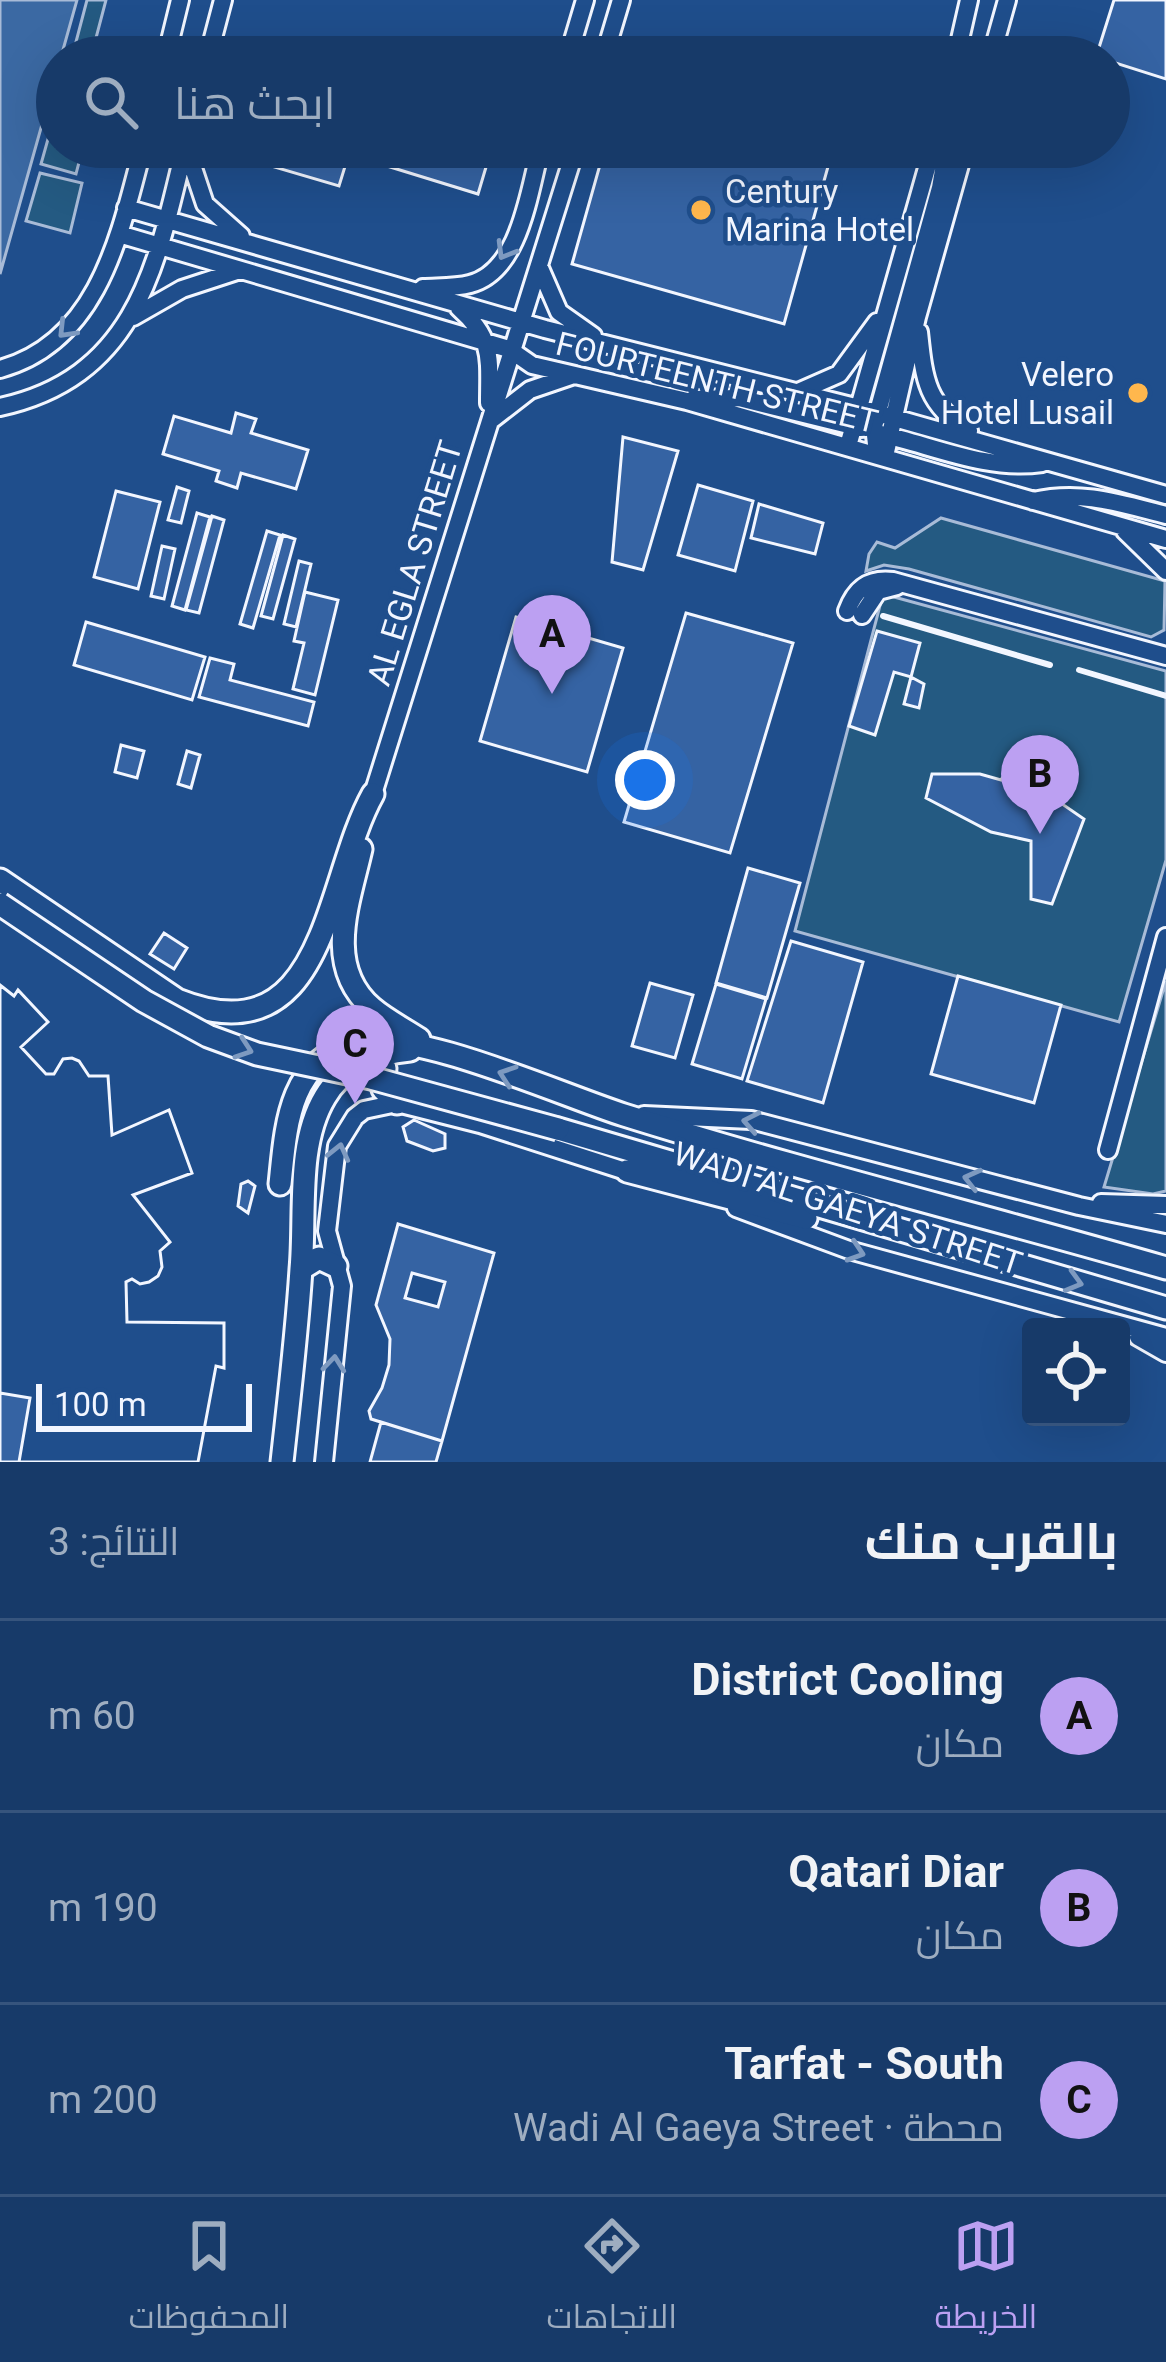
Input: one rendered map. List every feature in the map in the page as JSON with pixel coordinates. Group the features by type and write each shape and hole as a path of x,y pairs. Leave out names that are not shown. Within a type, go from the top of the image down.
{"main road":[{"path":"0,880 177,1000 204,1011 234,1014 261,1007 286,993 305,972 373,794"},
{"path":"373,794 343,931 343,959 352,986 370,1007 434,1050"},
{"name":"WADI AL GAEYA STREET","path":"0,904 144,1000 208,1036 256,1054 370,1078 558,1129 1166,1308"},
{"path":"280,1184 292,1098 316,1064 339,1049 365,1041 393,1040 434,1050"},
{"path":"397,1103 383,1089 384,1069 399,1057 434,1050"},
{"path":"282,1462 308,1156 317,1111 342,1075 376,1056 434,1050"},
{"name":"WADI AL GAEYA STREET","path":"434,1050 625,1115 1166,1268"},
{"path":"627,1171 866,1233 910,1235"},
{"path":"302,1269 319,1258 336,1266"}],"street":[{"path":"171,36 180,0"},
{"path":"214,36 223,0"},
{"path":"574,36 584,0"},
{"path":"610,36 621,0"},
{"path":"961,36 969,0"},
{"path":"997,36 1006,0"},
{"path":"0,369 26,360 64,335 90,300 119,234 136,168"},
{"path":"0,407 22,402 74,377 97,359 132,318 149,284 180,168"},
{"path":"193,168 205,204 251,244"},
{"path":"410,289 472,284 494,270 514,240 536,168"},
{"path":"483,334 511,318 526,300 569,168"},
{"path":"884,456 878,423 887,306 927,168"},
{"path":"878,423 943,168"},
{"path":"848,446 878,423 917,316 959,168"},
{"name":"FOURTEENTH STREET","path":"126,208 454,303 798,392 878,423 991,443 1166,495"},
{"name":"FOURTEENTH STREET","path":"119,234 412,321 483,334 532,365 687,401 1166,539"},
{"path":"539,266 559,312 615,347"},
{"path":"132,318 182,289 242,270"},
{"path":"454,303 483,334 489,422"},
{"path":"798,392 825,382 850,364 887,306"},
{"path":"917,316 923,371 932,399 954,422 991,443"},
{"name":"AL EGLA STREET","path":"373,794 489,422 509,349 511,318"},
{"path":"489,422 530,391 571,376"},
{"path":"687,401 739,398 854,427 878,423 992,464 1015,467 1052,461"},
{"path":"848,446 854,427"},
{"path":"1144,488 1166,485"},
{"path":"1033,502 1060,495 1093,496 1166,515"},
{"path":"1120,526 1166,571"},
{"path":"854,613 856,592 868,582 892,580 1166,656"},
{"path":"1108,1150 1166,937"},
{"path":"323,1462 342,1286 327,1231 337,1146 355,1117 397,1103"},
{"name":"WADI AL GAEYA STREET","path":"397,1103 627,1171 849,1250 1089,1318"},
{"name":"WADI AL GAEYA STREET","path":"625,1115 752,1120 1166,1225"},
{"path":"1079,1206 1166,1204"},
{"name":"WADI AL GAEYA STREET","path":"1130,1328 1161,1334"},
{"path":"1130,1333 1166,1353"}],"shaded area":[{"path":"0,0 77,0 67,36 36,36 36,146 0,274"},
{"path":"87,0 106,0 97,36 78,36"},
{"path":"40,173 82,183 70,233 26,221"},
{"path":"941,518 1165,581 1164,630 1151,637 909,569 884,565 866,571 877,542 895,548"},
{"path":"883,594 1166,671 1166,860 1119,1022 795,931"},
{"path":"1166,981 1166,1191 1153,1194 1104,1187"}],"building":[{"path":"1114,0 1166,0 1166,79 1130,68 1130,36 1103,36"},
{"path":"278,168 345,168 339,186"},
{"path":"393,168 486,168 478,194"},
{"name":"Century Marina Hotel","path":"599,168 828,168 784,324 572,264"},
{"path":"236,413 256,419 251,433 308,450 296,489 241,473 237,488 216,481 219,471 163,454 174,416 231,433"},
{"path":"623,437 678,451 643,570 612,562"},
{"path":"698,485 753,501 735,571 678,555"},
{"path":"177,487 189,491 181,523 168,520"},
{"path":"116,491 160,502 138,589 94,577"},
{"path":"759,504 823,523 815,554 751,538"},
{"path":"197,513 210,517 185,610 172,606"},
{"path":"212,516 224,520 199,613 186,610"},
{"path":"267,531 280,535 253,628 240,624"},
{"path":"283,535 295,539 273,619 261,616"},
{"path":"162,546 175,549 164,599 151,596"},
{"path":"299,561 311,564 296,627 284,624"},
{"path":"305,592 338,600 315,695 293,689 304,643 294,641"},
{"path":"686,613 793,643 730,853 624,822"},
{"path":"516,617 623,648 587,772 480,741"},
{"path":"86,622 205,657 192,700 74,665"},
{"path":"877,631 920,643 911,677 894,672 875,735 849,726"},
{"path":"210,658 234,664 230,680 314,702 308,726 199,697"},
{"path":"911,677 924,684 919,708 904,704"},
{"path":"121,745 144,751 137,778 115,772"},
{"path":"187,751 200,755 191,788 178,784"},
{"path":"1018,765 1039,772 1049,795 1084,819 1052,904 1031,899 1031,841 991,832 926,798 932,774 980,774 1001,780 1008,768"},
{"path":"748,868 800,883 767,998 716,983"},
{"path":"164,933 187,948 174,969 150,954"},
{"path":"791,941 863,962 823,1103 747,1081"},
{"path":"958,976 1061,1005 1034,1103 931,1074"},
{"path":"650,983 693,995 675,1058 632,1046"},
{"path":"716,984 766,999 742,1079 692,1064"},
{"path":"0,985 14,996 18,990 48,1022 21,1047 46,1074 54,1074 63,1059 72,1058 89,1076 108,1076 112,1135 169,1110 192,1173 133,1195 170,1242 160,1251 158,1276 140,1284 132,1279 126,1282 127,1322 224,1323 224,1368 216,1366 198,1462 0,1462"},
{"path":"0,985 14,996 18,990 48,1022 21,1047 46,1074 54,1074 63,1059 72,1058 89,1076 108,1076 112,1135 169,1110 192,1173 133,1195 170,1242 160,1251 158,1276 140,1284 132,1279 126,1282 127,1322 224,1323 224,1368 216,1366 198,1462 0,1462"},
{"path":"414,1120 445,1134 445,1148 433,1151 407,1141 403,1127"},
{"path":"248,1181 255,1186 248,1213 238,1206 241,1184"},
{"path":"398,1224 494,1253 442,1441 371,1419 369,1411 389,1365 390,1339 376,1305","holes":["412,1273 445,1282 438,1307 405,1298"]},
{"path":"0,1393 30,1398 19,1462 0,1462"},
{"path":"381,1422 442,1441 436,1462 370,1462"}],"wall":[{"path":"883,616 1050,665"},
{"path":"1079,670 1166,696"}],"place":[{"name":"Century Marina Hotel","path":"701,210"},
{"name":"Velero Hotel Lusail","path":"1138,393"},
{"name":"District Cooling","path":"552,694"},
{"name":"Qatari Diar","path":"1040,834"},
{"name":"Tarfat - South","path":"355,1104"}]}
